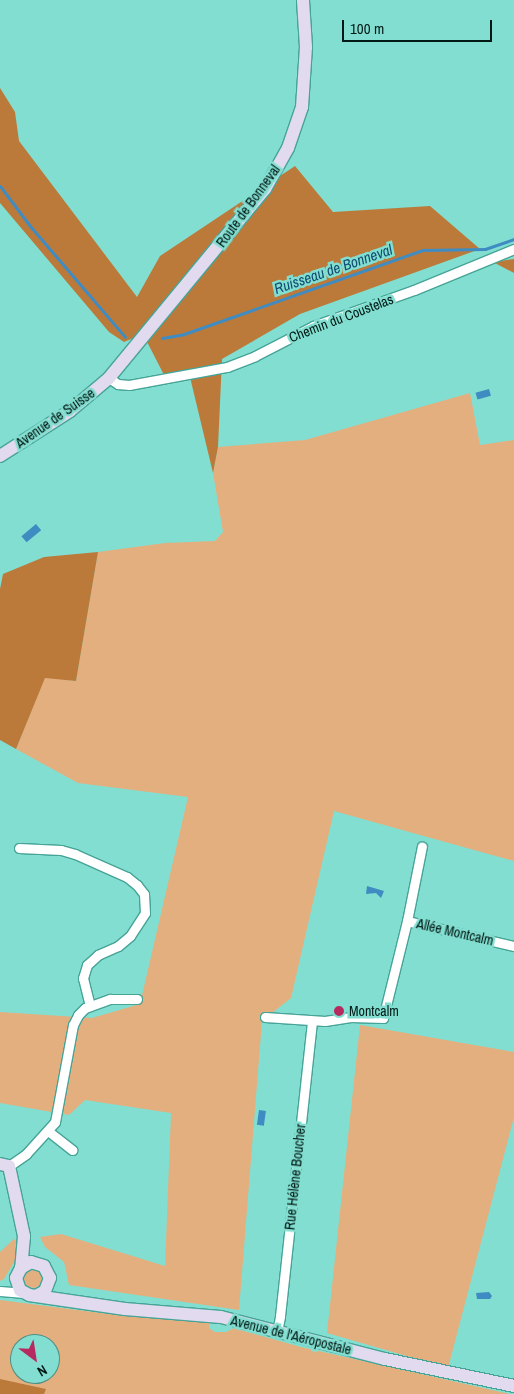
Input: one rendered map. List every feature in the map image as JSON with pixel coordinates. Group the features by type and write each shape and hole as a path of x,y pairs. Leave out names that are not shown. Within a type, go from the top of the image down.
{"street":[{"name":"Route de Bonneval","path":"109,378 265,189 288,148 302,106 305,82 306,47 303,0"},
{"name":"Chemin du Coustelas","path":"109,378 118,384 129,385 227,367 255,356 313,326 414,290 514,248"},
{"name":"Avenue de Suisse","path":"0,456 70,411 109,378"},
{"path":"407,921 422,846"},
{"path":"19,848 61,850 75,854 127,877 144,894 145,913 130,936 118,946 98,955 87,965 83,978 90,1006"},
{"name":"Allée Montcalm","path":"312,1021 351,1017 383,1018 407,921 514,946"},
{"path":"65,1299 50,1278 47,1269 40,1263 25,1242 5,1165 26,1154 48,1131 56,1118 75,1020 81,1012 90,1006 110,999 138,999"},
{"path":"265,1017 312,1021"},
{"name":"Rue Hélène Boucher","path":"276,1332 282,1298 312,1021"},
{"path":"48,1131 72,1150"},
{"path":"25,1242 21,1268 17,1274 17,1283 30,1294 45,1291 50,1278"},
{"path":"21,1268 31,1262 40,1263"},
{"name":"Avenue de l'Aéropostale","path":"0,1291 65,1299 96,1306 212,1316 514,1386"}],"shaded area":[{"path":"0,88 15,112 19,141 137,297 160,256 295,166 333,212 430,206 480,249 300,314 222,359 218,447 213,473 189,373 163,373 143,334 124,342 109,332 0,203"},
{"path":"514,259 514,273 493,262"},
{"path":"470,393 480,445 514,440 514,861 334,811 291,998 262,1021 239,1310 69,1285 64,1262 45,1247 40,1237 61,1234 165,1266 171,1113 85,1100 69,1115 0,1103 0,1012 92,1018 140,1004 188,797 78,783 16,749 45,677 76,681 98,552 165,543 215,541 223,532 213,473 218,447 305,440"},
{"path":"98,552 76,681 45,678 16,749 0,740 0,589 3,574 44,557"},
{"path":"360,1025 514,1052 514,1117 448,1368 327,1333"},
{"path":"14,1239 18,1243 17,1257 4,1279 0,1281 0,1252"},
{"path":"33,1270 39,1273 42,1279 39,1285 33,1288 27,1285 24,1279 27,1273"},
{"path":"0,1300 116,1315 209,1322 209,1328 215,1332 226,1332 234,1328 301,1347 510,1394 0,1394"},
{"path":"0,1379 10,1381 10,1384 23,1384 46,1389 44,1394 0,1394"}],"water":[{"path":"489,389 491,396 477,400 476,393"},
{"path":"36,524 41,530 27,542 21,536"},
{"path":"367,886 384,891 381,898 376,893 366,894"},
{"path":"259,1110 266,1111 264,1126 257,1125"},
{"path":"489,1292 492,1296 490,1299 477,1299 476,1293"}],"waterway":[{"path":"0,186 30,226 125,337"},
{"name":"Ruisseau de Bonneval","path":"162,338 184,334 423,250 485,249 514,239"}],"place":[{"name":"Montcalm","path":"339,1011"}]}
